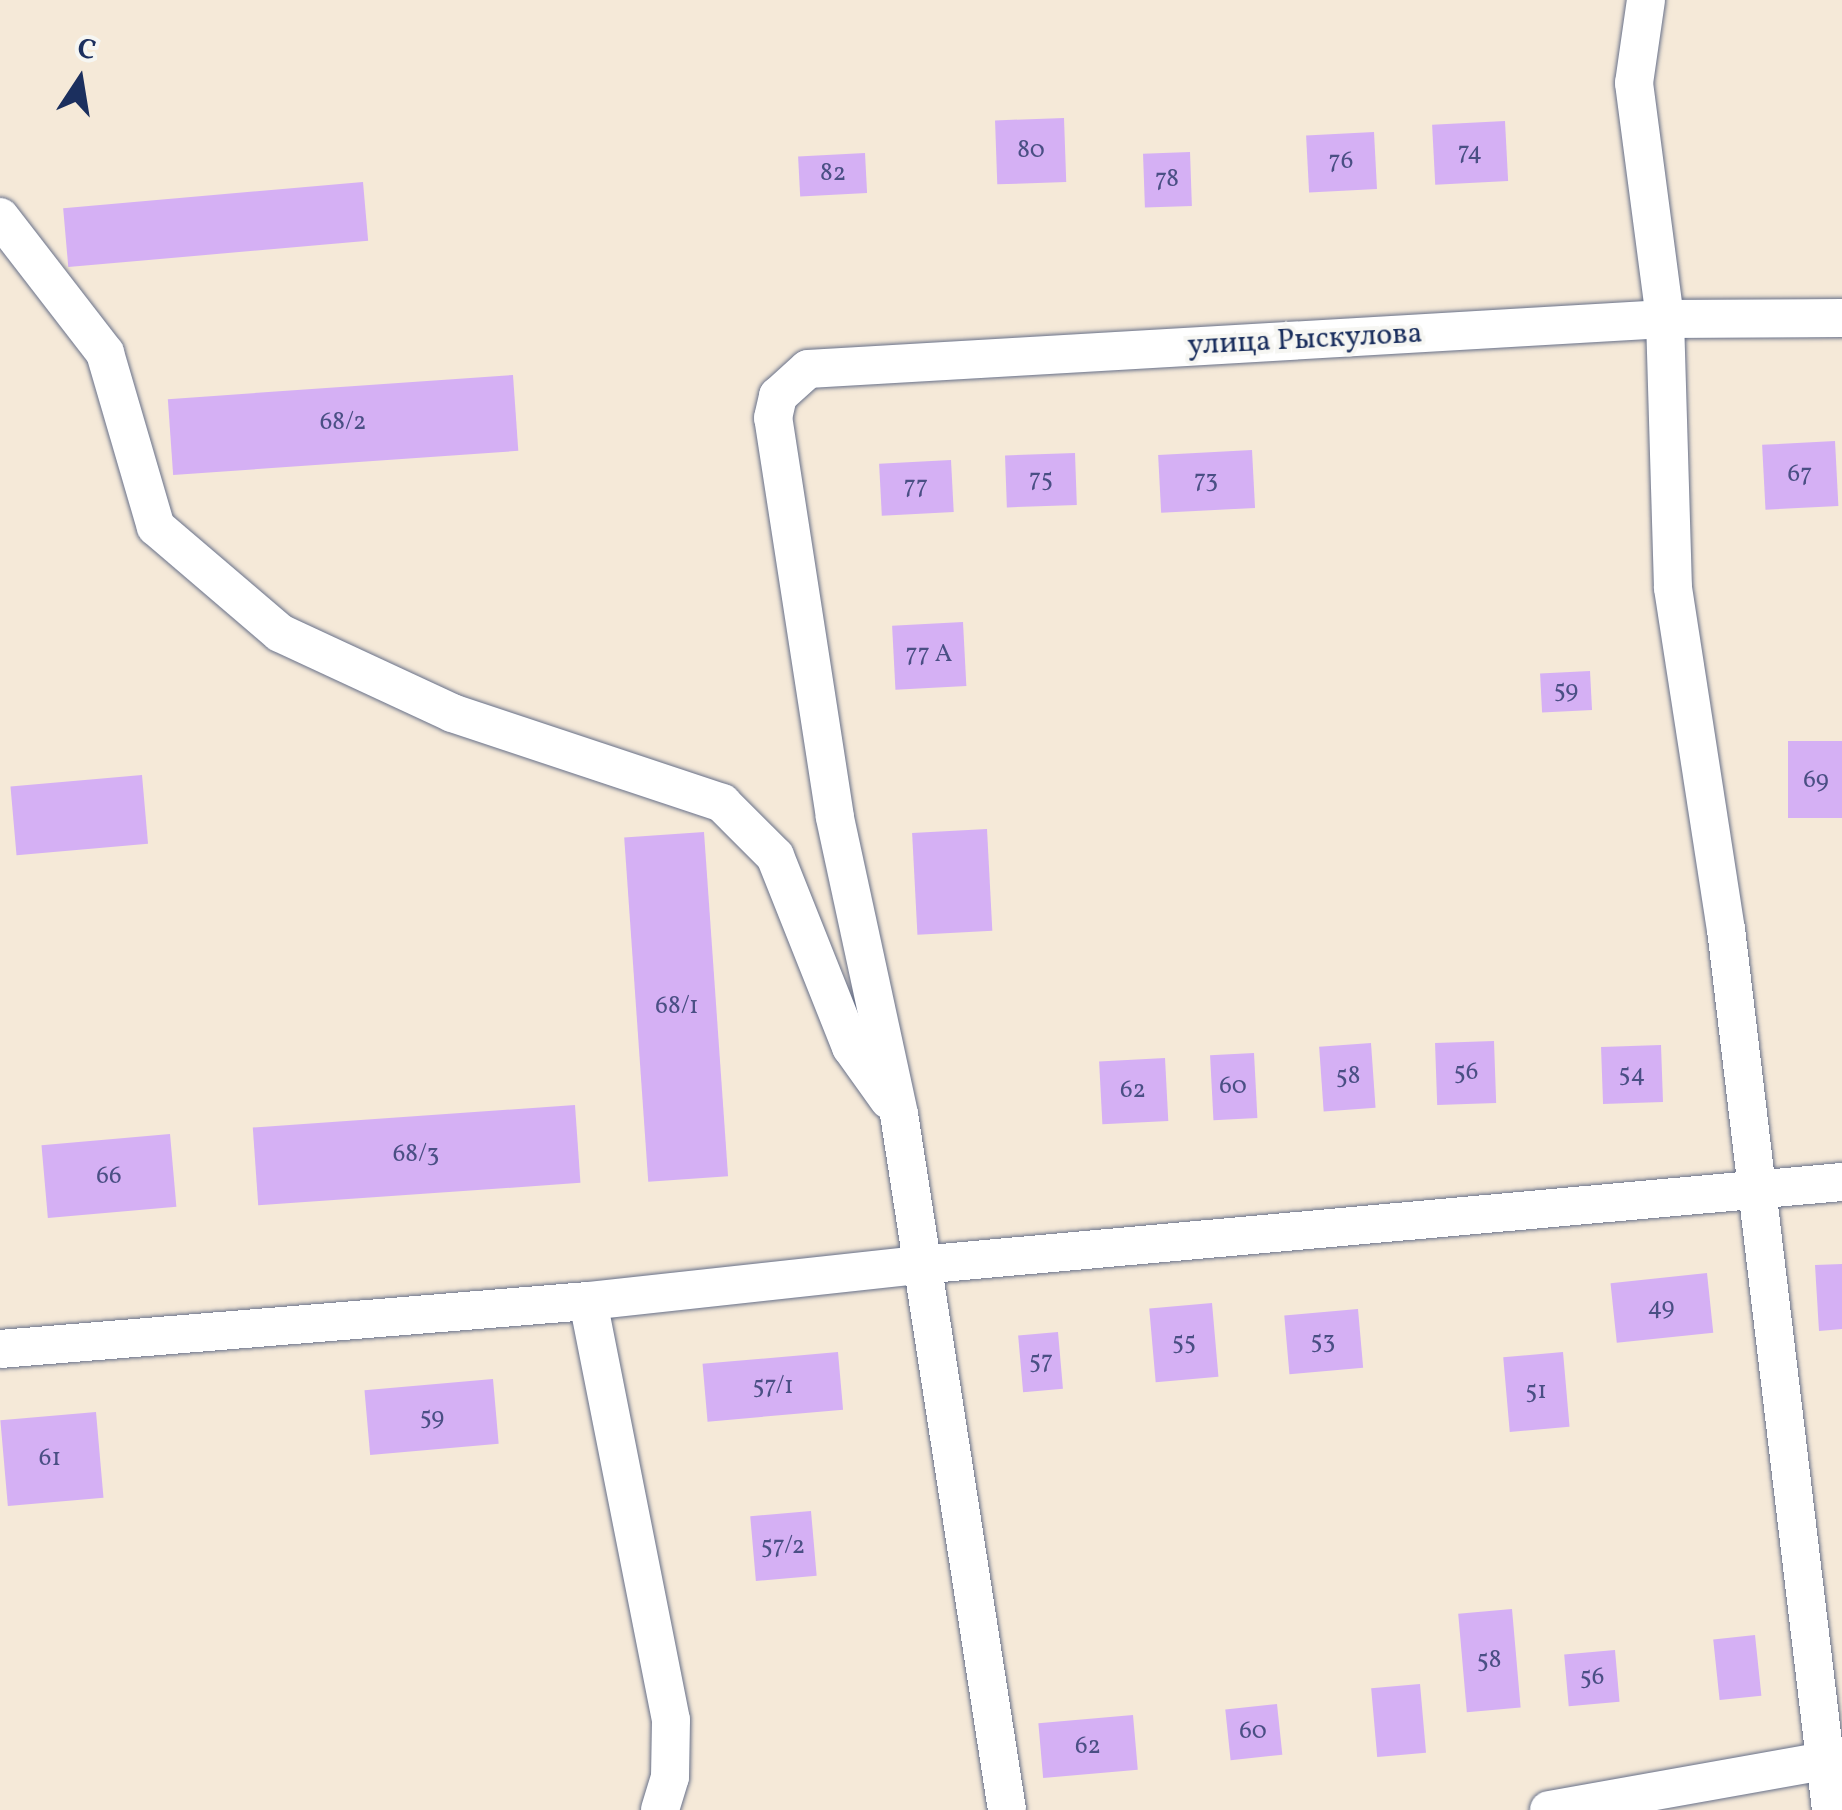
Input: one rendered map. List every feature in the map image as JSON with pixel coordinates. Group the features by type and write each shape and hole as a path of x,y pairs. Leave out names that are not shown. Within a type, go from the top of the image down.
{"street":[{"path":"1646,0 1634,83 1664,319 1672,588 1835,1759 1832,1810"},
{"path":"0,217 105,352 156,527 280,633 452,713 722,803 775,856 850,1046 899,1114 918,1265 1007,1810"},
{"name":"улица Рыскулова","path":"899,1114 835,817 773,418 778,396 808,369 1664,319 1842,318"},
{"path":"0,1350 588,1302 918,1265 1758,1186 1842,1182"},
{"path":"588,1302 671,1720 670,1777 660,1810"},
{"path":"1549,1810 1835,1759"}],"building":[{"path":"1064,118 1066,182 997,184 995,120"},
{"path":"1505,121 1508,181 1435,185 1432,125"},
{"path":"1374,132 1377,189 1309,192 1306,136"},
{"path":"1190,152 1192,206 1145,208 1143,154"},
{"path":"865,153 867,193 800,196 798,157"},
{"path":"363,182 368,241 68,267 63,208"},
{"path":"513,375 518,451 173,475 168,399"},
{"path":"1835,441 1838,506 1766,510 1762,445"},
{"path":"1252,450 1255,508 1161,513 1158,455"},
{"path":"1075,453 1077,505 1007,507 1005,455"},
{"path":"951,460 954,512 882,516 879,464"},
{"path":"963,622 966,686 895,690 892,626"},
{"path":"1590,671 1592,710 1542,713 1540,674"},
{"path":"1788,741 1842,741 1842,818 1788,818"},
{"path":"142,775 148,844 17,855 11,787"},
{"path":"987,829 992,931 917,935 912,833"},
{"path":"704,832 728,1176 648,1182 624,838"},
{"path":"1494,1041 1496,1103 1437,1105 1435,1043"},
{"path":"1371,1043 1376,1108 1324,1111 1319,1047"},
{"path":"1661,1045 1663,1102 1603,1104 1601,1047"},
{"path":"1254,1053 1257,1118 1213,1120 1210,1055"},
{"path":"1165,1058 1168,1121 1102,1124 1099,1061"},
{"path":"575,1105 580,1183 258,1205 253,1128"},
{"path":"170,1134 176,1207 48,1218 41,1145"},
{"path":"1842,1264 1842,1329 1819,1331 1815,1265"},
{"path":"1707,1273 1713,1333 1617,1343 1611,1283"},
{"path":"1212,1303 1218,1377 1156,1382 1149,1308"},
{"path":"1358,1309 1363,1368 1289,1374 1284,1315"},
{"path":"1058,1332 1063,1389 1023,1392 1018,1335"},
{"path":"838,1352 843,1410 708,1422 703,1364"},
{"path":"1563,1352 1570,1427 1510,1432 1503,1357"},
{"path":"493,1379 499,1444 370,1455 364,1390"},
{"path":"96,1412 103,1498 8,1506 0,1420"},
{"path":"811,1511 817,1576 756,1581 750,1516"},
{"path":"1512,1609 1521,1708 1467,1712 1458,1614"},
{"path":"1755,1635 1761,1696 1720,1700 1713,1639"},
{"path":"1615,1650 1620,1702 1569,1706 1564,1654"},
{"path":"1420,1684 1426,1753 1377,1757 1371,1688"},
{"path":"1277,1704 1282,1755 1231,1760 1225,1709"},
{"path":"1133,1715 1138,1770 1043,1778 1038,1723"}]}
